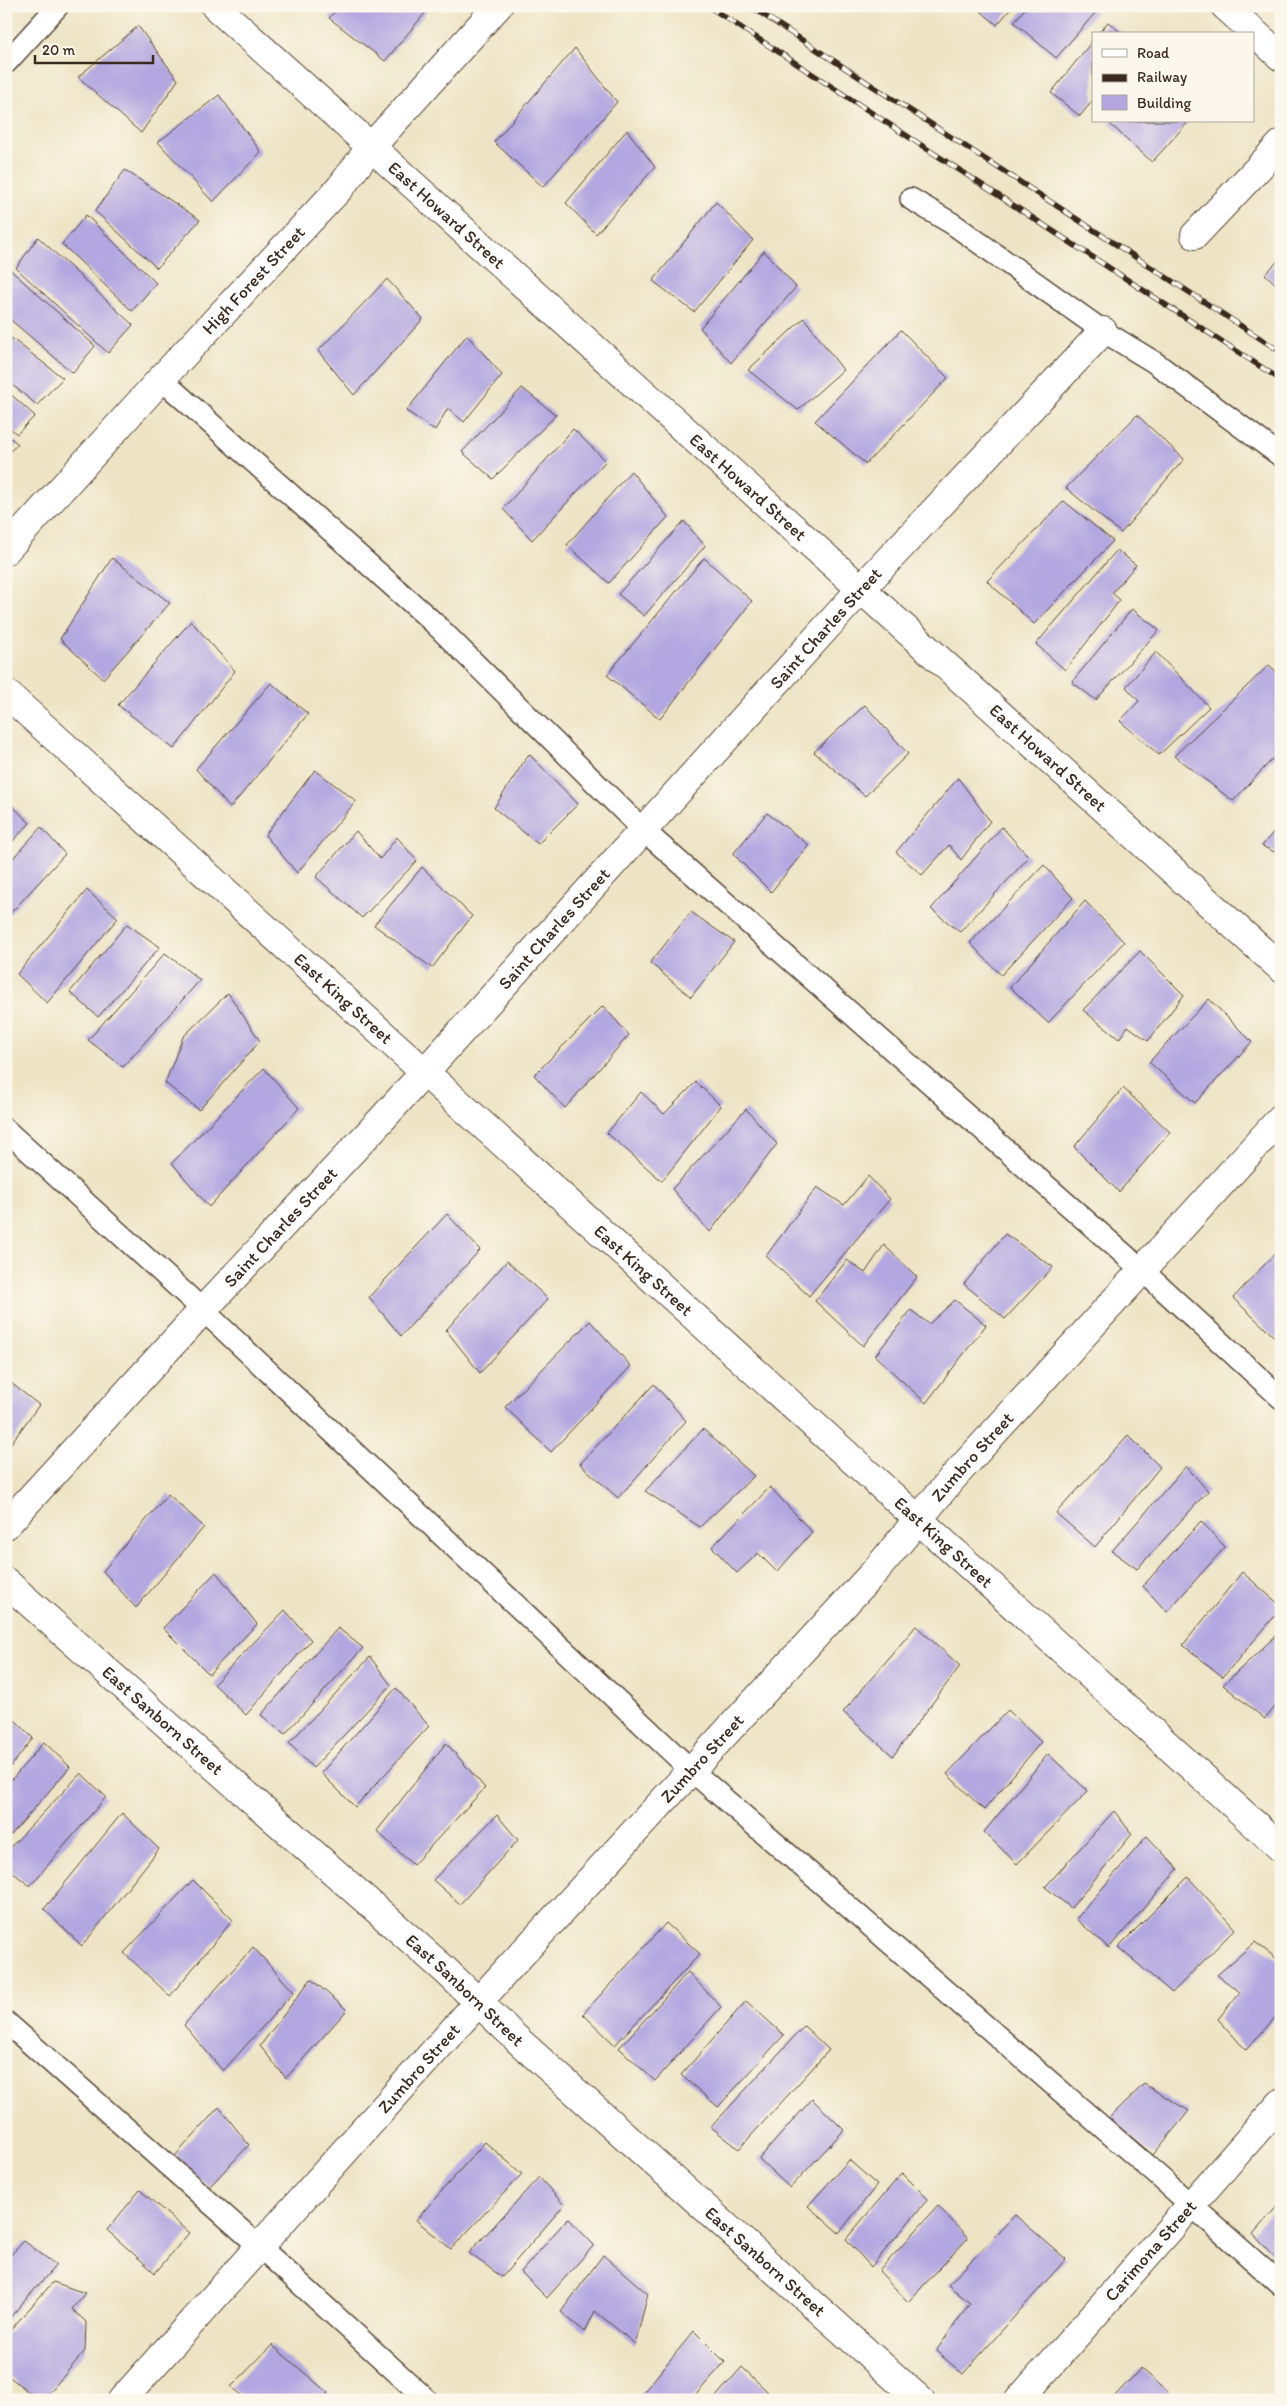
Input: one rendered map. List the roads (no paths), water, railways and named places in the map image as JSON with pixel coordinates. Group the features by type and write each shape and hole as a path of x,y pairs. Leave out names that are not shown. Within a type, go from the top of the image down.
{"street":[{"name":"East Howard Street","path":"215,6 1281,968"},
{"name":"High Forest Street","path":"6,550 161,379 340,188 371,147 498,6"},
{"path":"1225,6 1254,32"},
{"path":"1254,32 1281,57"},
{"path":"1194,235 1281,144"},
{"name":"Saint Charles Street","path":"6,1525 202,1310 383,1118 642,829 827,629 861,589 1103,331"},
{"name":"East King Street","path":"6,693 1281,1848"},
{"name":"Zumbro Street","path":"122,2400 480,2002 877,1569 950,1481 1281,1118"},
{"name":"East Sanborn Street","path":"6,1582 480,2002 521,2043 920,2400"},
{"name":"Carimona Street","path":"1019,2400 1281,2103"}],"lane":[{"path":"6,63 58,6"},
{"path":"911,199 953,224 1103,331 1154,362 1281,456"},
{"path":"161,379 433,622 642,829 1142,1271 1281,1398"},
{"path":"6,1130 202,1310 691,1770 1192,2204 1281,2285"},
{"path":"6,2022 260,2247 427,2400"}],"railway":[{"path":"708,6 1281,380"},
{"path":"750,6 1281,352"}]}
